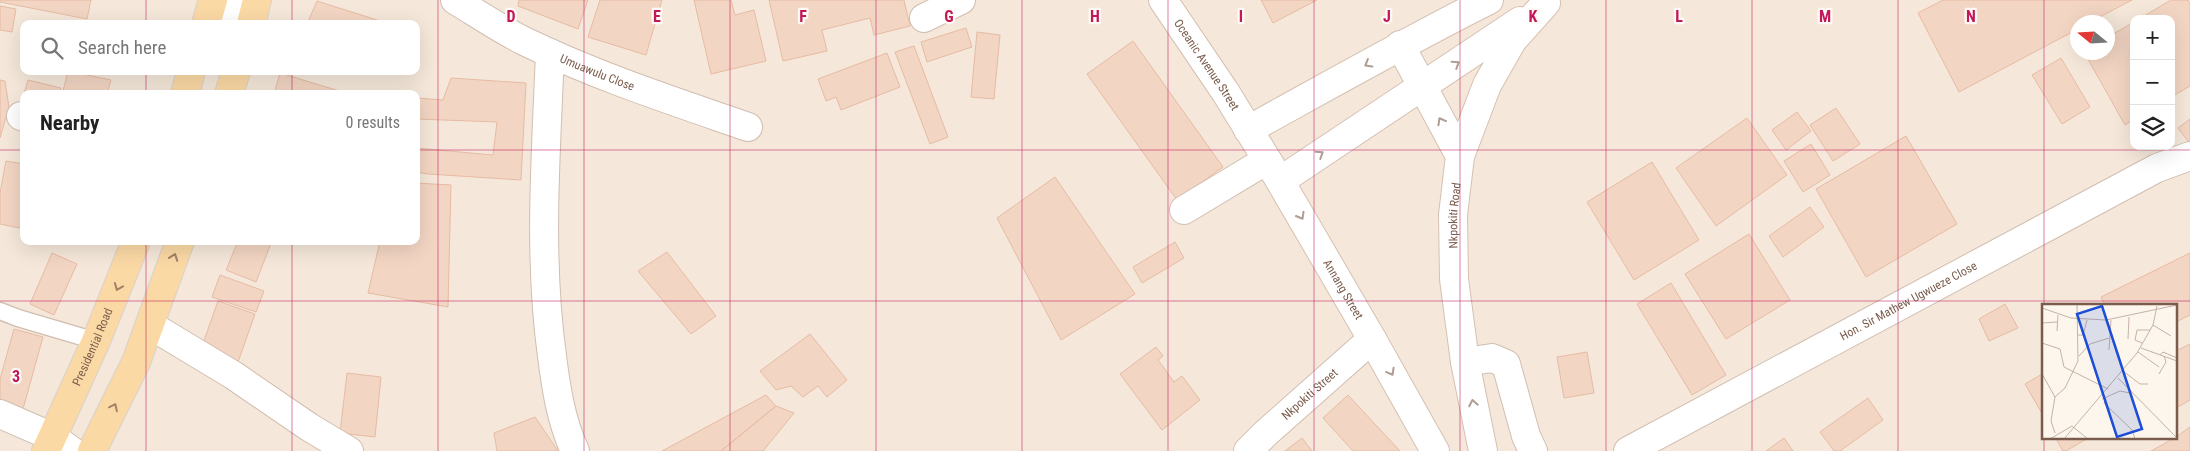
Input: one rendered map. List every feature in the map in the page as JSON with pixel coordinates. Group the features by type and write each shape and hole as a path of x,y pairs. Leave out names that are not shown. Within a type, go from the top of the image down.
{"main road":[{"path":"185,90 191,75"},
{"path":"230,90 235,75"},
{"name":"Presidential Road","path":"57,446 134,245"},
{"path":"92,451 136,362 179,245"}],"street":[{"name":"Umuawulu Close","path":"456,0 500,29 550,53 612,79 748,127"},
{"path":"924,18 961,0"},
{"name":"Oceanic Avenue Street","path":"1163,0 1226,92 1248,130"},
{"path":"1248,130 1400,45 1489,0"},
{"path":"1184,210 1273,170 1421,87 1548,2"},
{"name":"Nkpokiti Road","path":"1483,451 1465,362 1454,279 1453,215 1460,156 1473,118 1492,76 1512,41 1548,2"},
{"path":"210,10 254,14"},
{"path":"1400,45 1460,156"},
{"path":"550,53 544,212 548,324 558,400 575,451"},
{"name":"Annang Street","path":"1248,130 1372,338 1435,451"},
{"name":"Hon. Sir Mathew Ugwueze Close","path":"1628,451 2157,168 2190,156"},
{"path":"150,325 233,375 309,427 349,451"},
{"name":"Nkpokiti Street","path":"1248,451 1372,338"},
{"path":"1465,362 1492,358 1506,364 1524,429 1533,451"},
{"path":"0,414 57,446"}],"lane":[{"path":"0,311 96,341"}],"shaded area":[{"path":"0,0 2190,0 2190,451 0,451"}],"building":[{"path":"0,0 91,0 87,19 0,2"},
{"path":"519,0 588,0 578,29 518,6"},
{"path":"600,0 662,0 646,55 588,37"},
{"path":"694,0 731,0 735,15 754,10 766,61 711,74"},
{"path":"769,0 904,0 910,26 874,35 870,18 822,30 827,51 783,61"},
{"path":"1261,0 1317,0 1273,23"},
{"path":"1943,0 2132,0 2103,15 2070,15 2070,33 1959,92 1918,13"},
{"path":"2171,0 2188,0 2190,4 2190,86 2175,95 2175,15 2146,15"},
{"path":"317,1 377,20 309,20"},
{"path":"0,6 16,9 12,32 0,30"},
{"path":"2130,24 2130,122 2125,125 2088,60 2115,60 2115,33"},
{"path":"966,28 972,47 927,62 921,42"},
{"path":"977,32 1000,35 994,99 971,97"},
{"path":"1133,41 1223,167 1177,200 1087,74"},
{"path":"914,46 948,137 930,144 895,52"},
{"path":"887,53 900,87 841,110 836,97 826,101 818,79"},
{"path":"2061,58 2090,107 2062,124 2032,75"},
{"path":"67,75 87,75 111,80 108,90 63,90"},
{"path":"279,75 287,75 336,90 275,90"},
{"path":"451,78 526,83 521,180 420,173 420,148 493,155 497,122 420,119 420,98 443,100"},
{"path":"0,80 5,81 9,107 0,138"},
{"path":"28,80 61,88 60,90 25,90"},
{"path":"1836,108 1860,144 1833,161 1810,125"},
{"path":"1797,112 1811,131 1786,150 1772,130"},
{"path":"1747,118 1787,175 1716,226 1676,168"},
{"path":"2190,119 2190,144 2178,128"},
{"path":"1906,136 1957,224 1866,277 1816,189"},
{"path":"1811,144 1830,175 1803,192 1784,161"},
{"path":"6,161 20,163 20,228 0,224 0,193"},
{"path":"1652,162 1699,240 1634,280 1587,202"},
{"path":"1055,177 1135,294 1061,340 997,218"},
{"path":"420,183 451,185 448,307 368,293 379,245 420,245"},
{"path":"1810,207 1824,227 1783,257 1769,236"},
{"path":"1749,234 1790,300 1726,339 1685,274"},
{"path":"1175,242 1184,258 1142,283 1133,267"},
{"path":"236,245 270,245 256,282 226,270"},
{"path":"667,252 716,316 691,334 638,271"},
{"path":"52,253 77,264 54,315 30,304"},
{"path":"2190,253 2190,315 2178,321 2178,304 2104,304 2101,297"},
{"path":"220,275 264,291 256,312 212,297"},
{"path":"1671,283 1726,375 1692,395 1637,304"},
{"path":"218,301 255,314 238,362 201,349"},
{"path":"2005,304 2018,328 1989,341 1979,319"},
{"path":"14,329 43,337 23,409 0,403 0,379"},
{"path":"810,334 847,380 827,397 818,386 803,397 791,386 776,390 760,371"},
{"path":"2190,344 2190,400 2178,407 2178,350"},
{"path":"1156,347 1163,356 1158,360 1174,382 1182,376 1200,400 1162,430 1120,374"},
{"path":"1587,352 1594,393 1564,398 1557,357"},
{"path":"347,373 381,377 375,437 340,433"},
{"path":"2042,374 2042,414 2025,384"},
{"path":"766,395 776,406 721,451 662,451"},
{"path":"1348,395 1400,451 1353,451 1323,418"},
{"path":"1868,398 1883,420 1840,451 1834,451 1820,432"},
{"path":"776,406 794,413 763,451 721,451"},
{"path":"535,417 558,451 497,451 494,433"},
{"path":"2190,427 2190,451 2151,451 2174,438 2178,438 2178,436"},
{"path":"1302,438 1312,451 1285,451"},
{"path":"1784,438 1793,451 1766,451"},
{"path":"2056,438 2088,438 2066,451 2063,451"}]}
